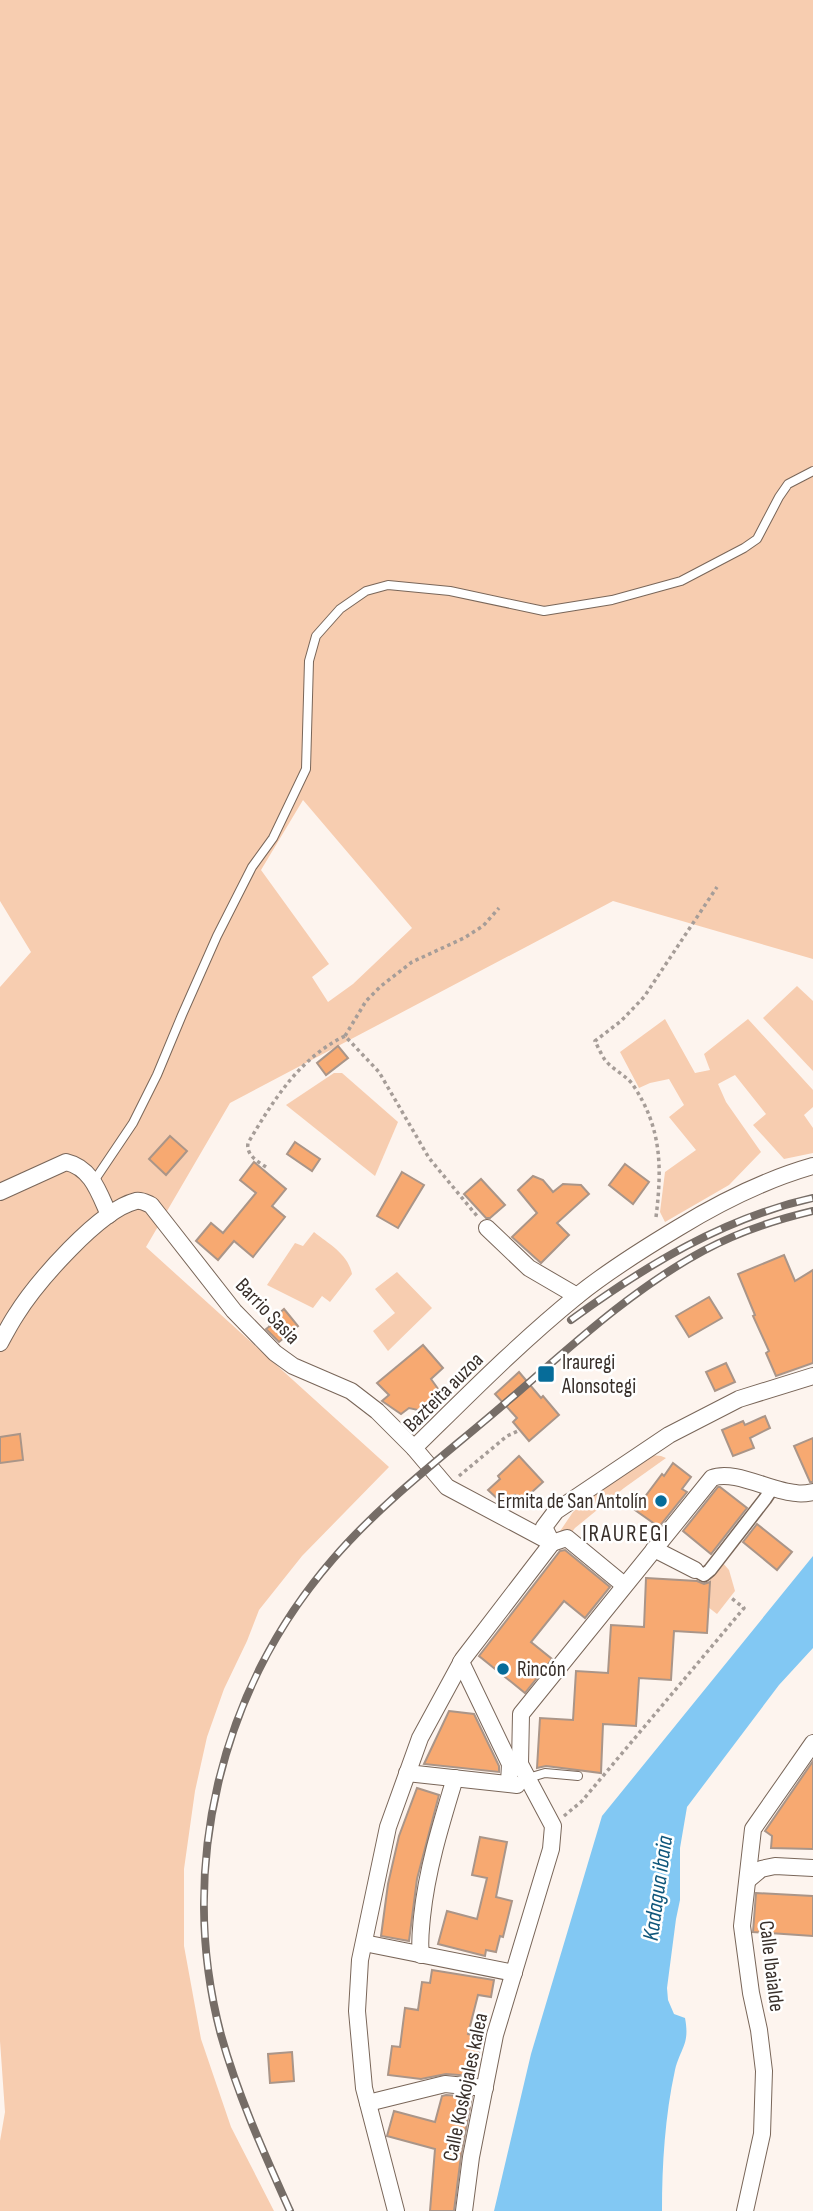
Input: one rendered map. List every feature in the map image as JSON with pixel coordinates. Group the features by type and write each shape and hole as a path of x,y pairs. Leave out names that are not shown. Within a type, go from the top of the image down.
{"street":[{"path":"0,1192 65,1162 75,1164 85,1170 94,1181 109,1215"},
{"name":"Bazteita auzoa","path":"624,1586 567,1538 552,1543 447,1487 414,1448 491,1373 577,1296 645,1247 732,1197 764,1182 813,1166"},
{"name":"Barrio Sasia","path":"0,1343 16,1314 74,1244 109,1215 136,1201 143,1201 151,1205 234,1311 275,1353 293,1366 351,1391 377,1411 414,1448"},
{"path":"487,1228 529,1268 577,1296"},
{"path":"396,2211 364,2088 357,2011 360,1960 388,1827 420,1738 461,1662 552,1543 544,1527 556,1511 658,1442 739,1399 813,1376"},
{"path":"492,1726 500,1730 507,1728 521,1714 712,1478 722,1475 795,1494 813,1492"},
{"path":"654,1549 706,1571 772,1487"},
{"path":"461,1662 510,1764 509,1783"},
{"path":"521,1714 520,1764 553,1826"},
{"name":"Calle Ibaialde","path":"745,2211 762,2134 764,2071 742,1926 753,1829 813,1743"},
{"path":"407,1773 531,1784"},
{"path":"421,1955 419,1940 424,1902 435,1846 455,1778"},
{"name":"Calle Koskojales kalea","path":"464,2211 471,2157 495,2035 551,1849 553,1826"},
{"path":"752,1841 764,1861 775,1866"},
{"path":"749,1879 761,1869 775,1866 813,1868"},
{"path":"364,1944 514,1973"},
{"path":"368,2103 445,2084 485,2088"}],"lane":[{"path":"94,1181 133,1123 158,1076 217,936 252,867 273,838 306,769 309,661 316,636 340,609 366,590 388,585 450,591 544,611 612,600 681,581 757,539 788,484 813,471"},
{"path":"531,1784 545,1773 578,1776"}],"path":[{"path":"656,1217 660,1181 654,1127 632,1084 621,1071 606,1061 595,1041 621,1021 644,997 717,887"},
{"path":"266,1167 247,1149 251,1137 290,1078 328,1044 345,1036 366,1001 381,986 412,962 464,938 483,926 499,908"},
{"path":"345,1036 379,1072 429,1158 487,1228"},
{"path":"447,1487 507,1436 520,1430"},
{"path":"553,1826 582,1801 744,1608 730,1597"}],"shaded area":[{"path":"0,0 813,0 813,959 613,901 230,1103 146,1247 389,1467 302,1556 259,1610 224,1689 207,1737 195,1791 184,1869 184,1946 201,2039 231,2127 274,2211 0,2211 0,2141 5,2112 0,2041 0,987 31,952 0,901","holes":["303,800 412,928 353,984 328,1002 312,977 329,964 261,870"]},
{"path":"797,986 813,1001 813,1071 763,1018"},
{"path":"665,1019 695,1073 710,1070 704,1054 748,1019 813,1090 813,1107 804,1115 813,1128 813,1153 784,1159 753,1125 766,1114 735,1075 718,1084 726,1102 761,1152 729,1185 665,1222 660,1212 665,1172 696,1150 669,1117 684,1105 669,1079 639,1088 620,1052"},
{"path":"334,1073 342,1073 398,1122 375,1176 286,1105"},
{"path":"314,1232 342,1255 352,1274 330,1302 322,1296 313,1308 267,1285 295,1243 303,1246"},
{"path":"397,1272 432,1308 388,1351 373,1331 395,1313 375,1289"},
{"path":"651,1455 666,1458 624,1488 575,1528 567,1538 552,1543 573,1512 609,1482"},
{"path":"722,1562 729,1570 735,1591 717,1614 708,1607 710,1575"}],"water":[{"name":"Kadagua ibaia","path":"813,1556 813,1648 779,1685 687,1807 680,1848 680,1900 667,1988 668,2000 674,2014 685,2018 686,2034 675,2070 669,2105 663,2158 662,2211 494,2211 531,2054 602,1816"}],"building":[{"path":"338,1046 348,1058 326,1075 317,1063"},
{"path":"170,1136 187,1151 166,1175 149,1159"},
{"path":"295,1142 320,1159 312,1171 287,1154"},
{"path":"254,1162 286,1189 272,1206 285,1217 253,1257 234,1241 218,1260 196,1241 211,1223 223,1233 256,1193 240,1180"},
{"path":"625,1164 649,1182 633,1204 609,1185"},
{"path":"402,1172 424,1185 398,1228 377,1216"},
{"path":"533,1176 543,1180 553,1192 563,1184 581,1185 589,1194 557,1223 569,1235 541,1263 512,1237 537,1213 518,1190"},
{"path":"481,1179 505,1205 490,1218 486,1218 464,1194"},
{"path":"784,1255 795,1281 813,1270 813,1363 776,1376 766,1353 769,1351 738,1274"},
{"path":"709,1297 722,1318 689,1337 676,1316"},
{"path":"284,1309 298,1326 279,1342 266,1329 270,1326 268,1323"},
{"path":"423,1345 443,1368 431,1379 441,1393 427,1412 409,1408 401,1414 382,1401 389,1395 377,1383"},
{"path":"726,1363 735,1382 715,1391 706,1372"},
{"path":"519,1372 559,1415 529,1441 513,1422 517,1418 495,1394"},
{"path":"765,1416 770,1428 750,1438 754,1448 733,1456 722,1430 743,1421 745,1425"},
{"path":"20,1434 23,1460 0,1463 0,1437"},
{"path":"813,1438 813,1482 810,1482 794,1446"},
{"path":"519,1456 543,1482 521,1502 515,1495 504,1505 488,1490"},
{"name":"Ermita de San Antolín","path":"673,1463 691,1477 682,1489 687,1492 659,1527 635,1510"},
{"path":"718,1487 747,1508 711,1554 683,1531"},
{"path":"757,1524 792,1552 777,1570 743,1542"},
{"path":"565,1550 610,1587 585,1618 564,1601 531,1642 552,1659 525,1693 479,1656 560,1551"},
{"path":"646,1578 697,1581 704,1584 710,1582 707,1633 674,1631 671,1680 639,1678 636,1726 603,1724 601,1773 546,1766 537,1768 540,1718 573,1720 576,1671 608,1673 611,1625 644,1627"},
{"path":"449,1711 474,1714 499,1766 499,1772 424,1764"},
{"path":"813,1761 813,1849 771,1848 772,1836 765,1831"},
{"path":"417,1788 439,1795 417,1879 409,1941 381,1936 388,1884 399,1836"},
{"path":"480,1837 507,1842 496,1897 512,1901 503,1937 500,1936 496,1952 486,1950 485,1956 438,1944 447,1911 477,1919 487,1878 472,1875"},
{"path":"756,1893 813,1896 813,1936 753,1932"},
{"path":"432,1970 494,1980 491,1997 478,1995 468,2034 483,2038 472,2076 446,2074 421,2079 388,2075 392,2046 400,2047 405,2008 418,2010 422,1982 430,1983"},
{"path":"292,2052 294,2081 270,2083 268,2054"},
{"path":"442,2096 472,2097 454,2211 430,2211 435,2149 387,2136 394,2111 435,2122"}],"railway":[{"path":"571,1320 627,1281 686,1246 748,1218 813,1198"},
{"path":"290,2211 243,2102 221,2035 209,1972 204,1909 207,1846 218,1784 236,1723 262,1665 294,1610 352,1538 414,1480 599,1323 649,1284 703,1251 757,1227 813,1211"}],"place":[{"name":"Irauregi Alonsotegi","path":"546,1374"},
{"name":"Ermita de San Antolín","path":"661,1501"},
{"name":"Rincón","path":"503,1669"}],"district":[{"name":"IRAUREGI","path":"626,1533"}]}
